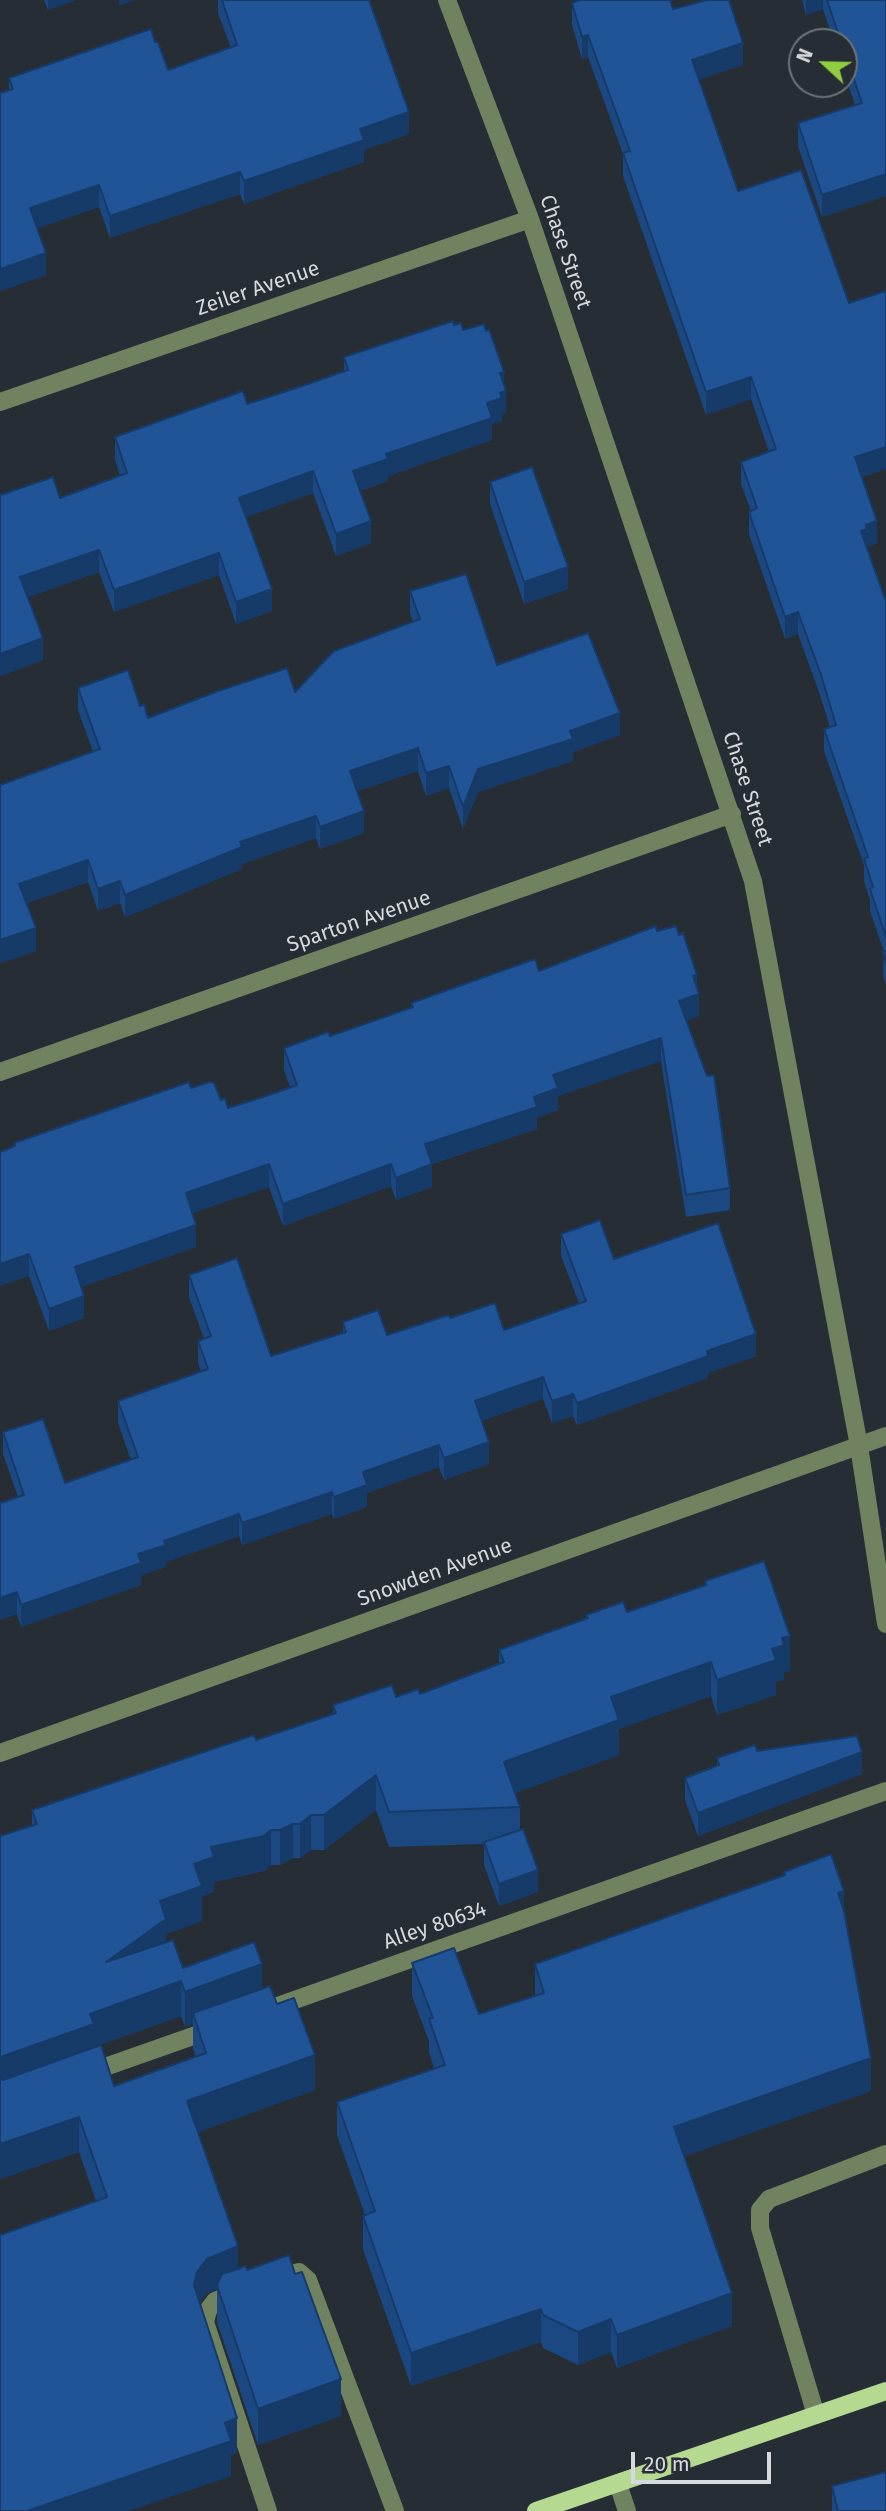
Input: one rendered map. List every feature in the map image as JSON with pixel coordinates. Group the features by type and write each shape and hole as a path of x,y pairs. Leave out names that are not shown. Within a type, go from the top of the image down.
{"main road":[{"path":"536,2511 886,2391"}],"street":[{"name":"Chase Street","path":"447,0 530,219 753,881 859,1446 886,1623"},
{"name":"Zeiler Avenue","path":"0,402 530,219"},
{"name":"Sparton Avenue","path":"0,1072 732,814"},
{"name":"Snowden Avenue","path":"0,1753 886,1436"},
{"name":"Alley 80634","path":"261,2012 886,1791"},
{"path":"65,2081 234,2021"},
{"path":"816,2415 760,2228 760,2210 769,2199 886,2154"},
{"path":"268,2511 205,2322 208,2310 215,2301 299,2272 307,2280 395,2511"},
{"path":"618,2484 627,2511"}],"building":[{"path":"222,0 369,0 409,112 360,129 364,140 244,181 240,172 110,216 99,185 30,208 46,253 0,269 0,93 13,89 9,78 151,29 168,70 237,45"},
{"path":"580,0 670,0 673,9 707,0 729,0 743,43 692,60 738,191 801,170 849,303 886,291 886,447 855,457 877,521 866,525 867,529 861,531 886,599 886,937 870,889 873,887 864,859 868,857 824,729 836,725 820,672 798,612 785,617 749,512 757,508 741,462 776,449 751,377 706,392 623,153 630,151 588,35 582,37 572,3"},
{"path":"827,0 886,0 886,174 822,195 798,123 862,103 858,91 858,28 836,28"},
{"path":"453,321 454,325 461,323 463,330 484,324 486,331 489,329 504,372 500,373 506,391 500,393 502,398 487,403 492,418 386,454 388,459 353,471 371,521 336,534 313,471 239,498 272,589 236,602 219,553 114,590 99,550 20,577 43,638 0,654 0,495 53,477 60,498 127,473 115,437 243,391 247,404 302,386 348,370 344,357"},
{"path":"532,467 568,567 524,582 490,482"},
{"path":"466,574 497,665 588,633 620,713 570,731 573,739 478,769 463,807 449,766 426,773 418,748 350,771 364,811 320,827 316,816 240,842 242,847 125,895 120,881 98,889 88,860 19,884 36,928 0,940 0,785 100,749 78,688 128,670 140,706 144,704 148,718 287,668 295,692 334,651 420,619 410,591"},
{"path":"656,926 657,931 676,926 679,935 683,933 697,975 693,976 699,994 679,1001 707,1076 714,1075 730,1188 686,1195 661,1038 553,1075 558,1088 534,1097 537,1107 425,1144 432,1164 396,1178 391,1164 283,1204 269,1164 186,1193 196,1225 75,1267 84,1296 49,1309 29,1254 0,1264 0,1152 15,1146 14,1143 189,1082 191,1088 214,1083 221,1100 225,1098 228,1108 263,1097 297,1085 284,1048 328,1032 330,1036 413,1007 411,1003 535,959 539,971"},
{"path":"600,1220 614,1259 718,1223 756,1334 707,1351 708,1356 577,1403 573,1394 552,1401 543,1377 475,1401 489,1442 444,1458 439,1445 363,1472 367,1485 334,1497 332,1492 242,1523 239,1514 164,1541 166,1545 138,1554 141,1563 21,1605 17,1592 0,1598 0,1503 24,1495 3,1432 43,1419 65,1483 138,1457 118,1401 208,1369 198,1341 211,1336 189,1275 237,1258 271,1356 346,1332 343,1322 378,1310 387,1335 495,1303 504,1330 586,1301 561,1234"},
{"path":"764,1561 790,1636 782,1638 784,1645 772,1649 776,1660 717,1680 711,1662 611,1697 619,1720 504,1762 520,1807 389,1812 376,1775 324,1815 311,1815 300,1824 271,1830 264,1836 211,1847 214,1857 194,1864 202,1886 160,1901 166,1919 106,1962 173,1940 183,1968 254,1942 262,1964 185,1992 181,1981 90,2014 94,2024 0,2057 0,1836 37,1824 32,1810 254,1735 256,1740 336,1713 333,1705 392,1685 396,1697 418,1689 420,1694 504,1662 499,1650 588,1618 586,1615 623,1602 627,1612 706,1585 705,1581"},
{"path":"857,1736 862,1752 698,1813 685,1778 719,1765 717,1758 755,1745 757,1751"},
{"path":"523,1829 538,1870 499,1884 484,1842"},
{"path":"831,1854 844,1891 838,1893 844,1911 871,2058 674,2127 732,2293 617,2335 611,2319 578,2332 543,2315 541,2309 411,2353 363,2216 375,2211 337,2102 445,2065 429,2019 433,2018 412,1963 454,1948 479,2014 544,1993 535,1964 785,1875 784,1872"},
{"path":"270,1986 277,2004 294,1998 315,2055 187,2101 238,2246 207,2259 197,2272 194,2285 237,2418 225,2423 231,2441 27,2511 0,2511 0,2235 107,2197 79,2117 0,2144 0,2079 101,2045 114,2086 206,2053 193,2013"},
{"path":"289,2255 295,2274 302,2272 341,2379 258,2409 217,2285 222,2274 246,2266 247,2270"},
{"path":"886,2472 886,2511 838,2511 832,2486"}]}
